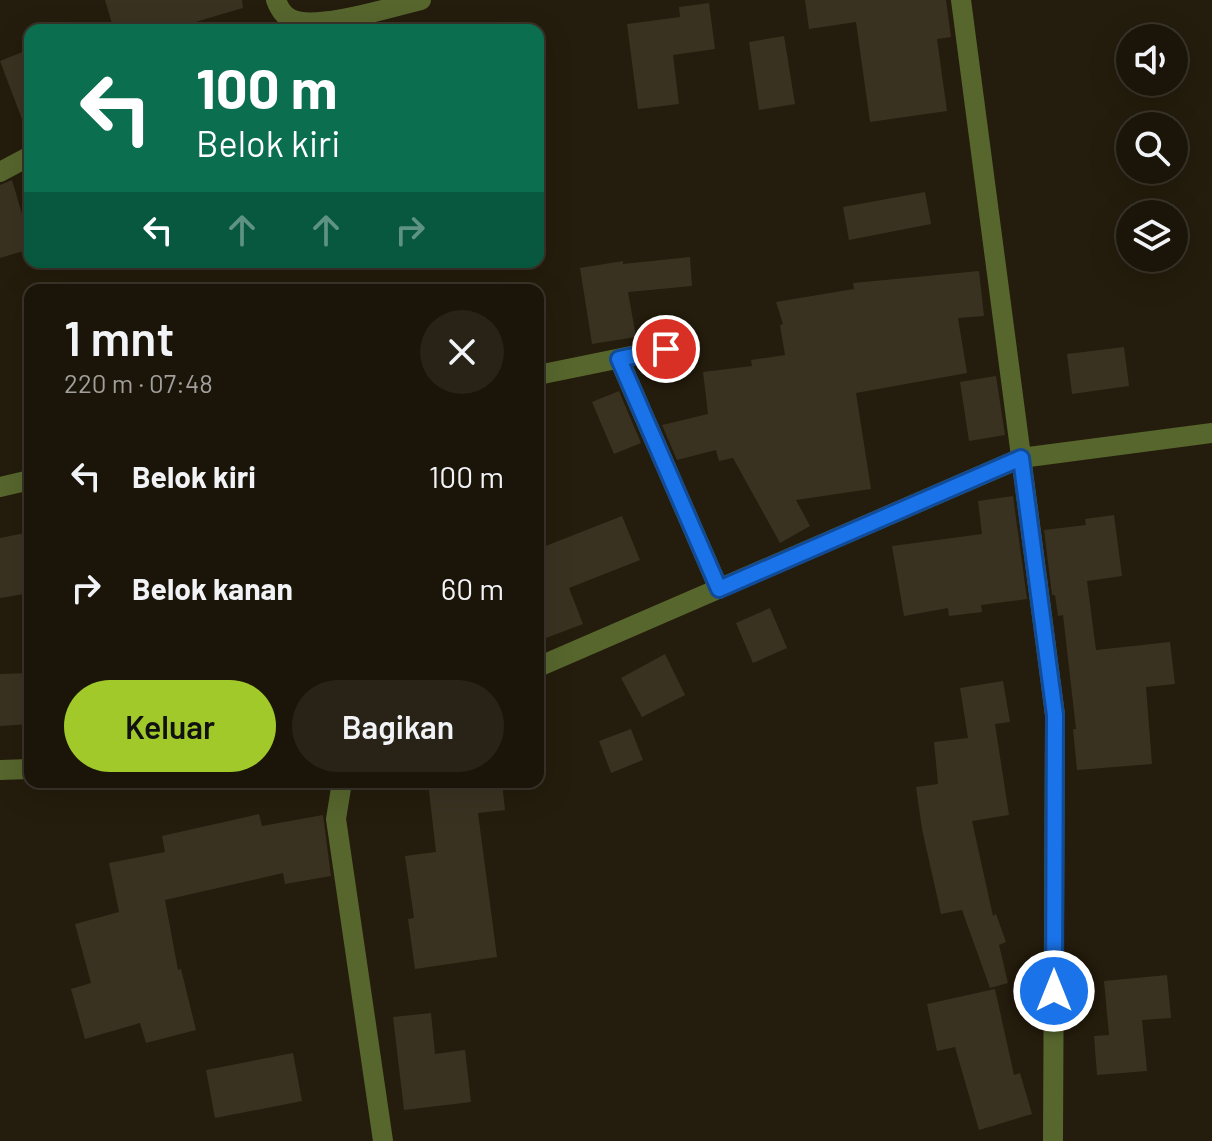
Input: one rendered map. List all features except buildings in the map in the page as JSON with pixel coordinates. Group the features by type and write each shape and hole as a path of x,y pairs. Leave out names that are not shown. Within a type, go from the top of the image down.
{"street":[{"path":"276,0 288,18 320,23 421,0"},
{"path":"961,0 1055,715 1053,1141"},
{"path":"0,172 24,159"},
{"path":"544,374 690,344"},
{"path":"619,359 719,589"},
{"path":"544,664 1021,458 1212,433"},
{"path":"0,487 24,481"},
{"path":"0,770 24,769"},
{"path":"341,788 336,819 383,1141"}],"route":[{"path":"666,349 619,359 719,589 1021,458 1055,715 1054,991"}]}
